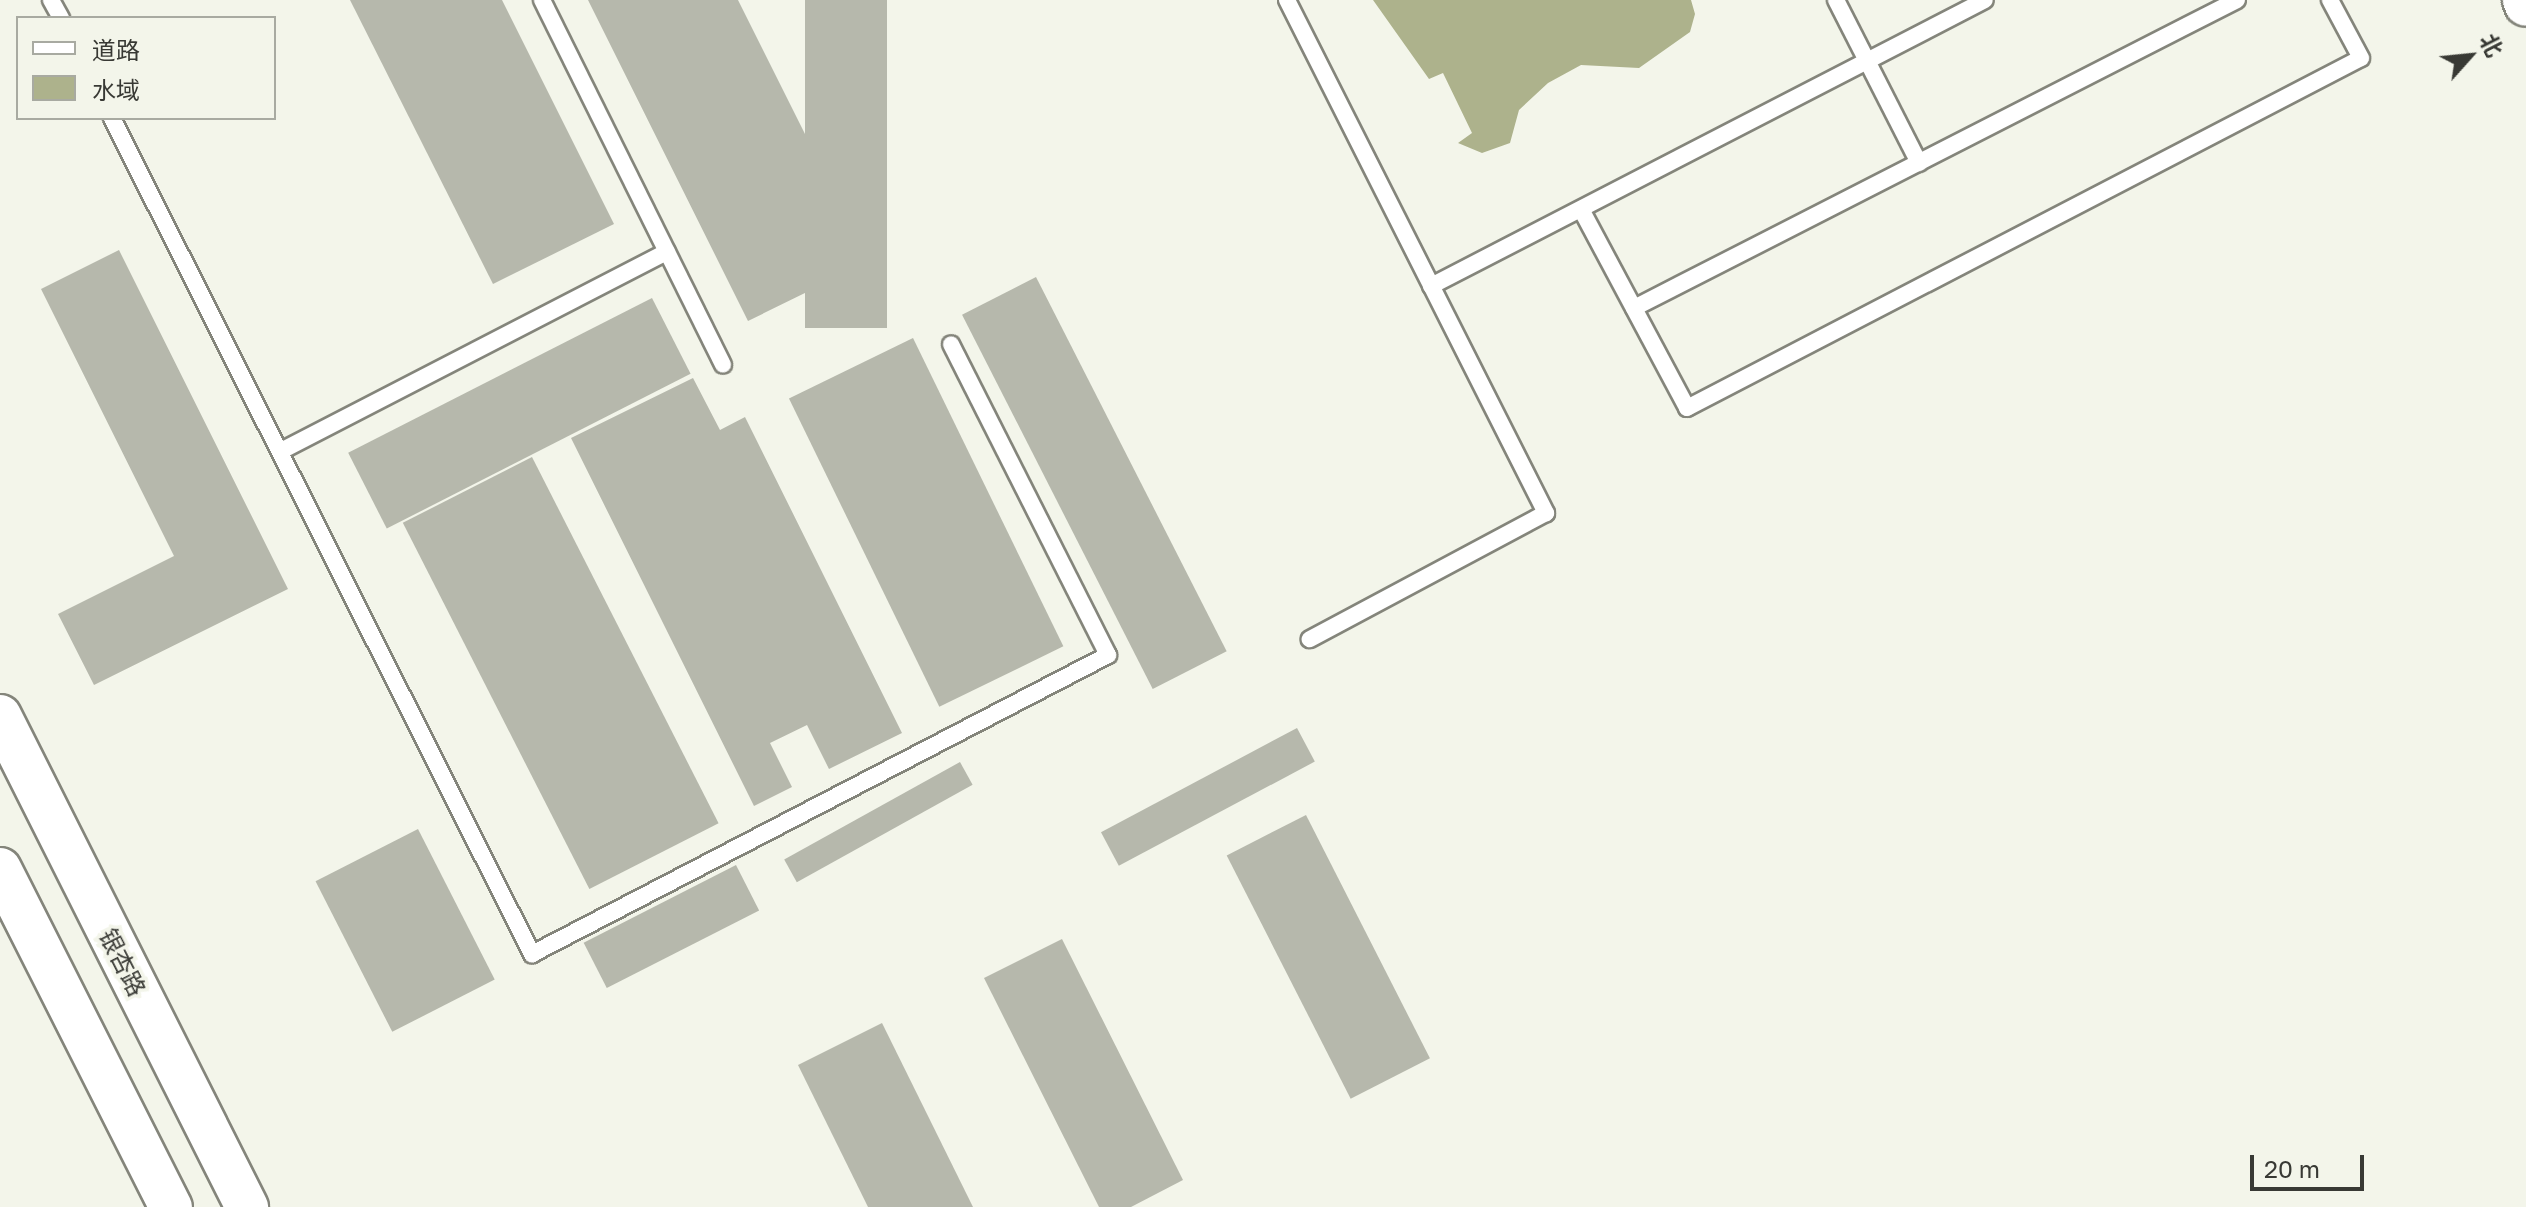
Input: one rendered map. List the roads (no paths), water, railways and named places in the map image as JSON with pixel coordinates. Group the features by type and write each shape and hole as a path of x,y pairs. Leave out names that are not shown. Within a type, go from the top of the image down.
{"street":[{"name":"银杏路","path":"0,716 247,1207"},
{"path":"0,869 171,1207"}],"lane":[{"path":"542,0 723,365"},
{"path":"1287,0 1546,513 1310,639"},
{"path":"1836,0 1919,163"},
{"path":"1431,286 1582,211 1985,0"},
{"path":"1634,308 2237,0"},
{"path":"1582,211 1687,408 2361,58 2330,0"},
{"path":"113,120 283,450 532,954 1108,655 951,344"},
{"path":"283,450 667,252"}],"water":[{"path":"1373,0 1691,0 1695,14 1690,32 1639,68 1581,65 1548,83 1519,110 1510,143 1482,153 1458,143 1472,133 1443,73 1429,79"}]}
